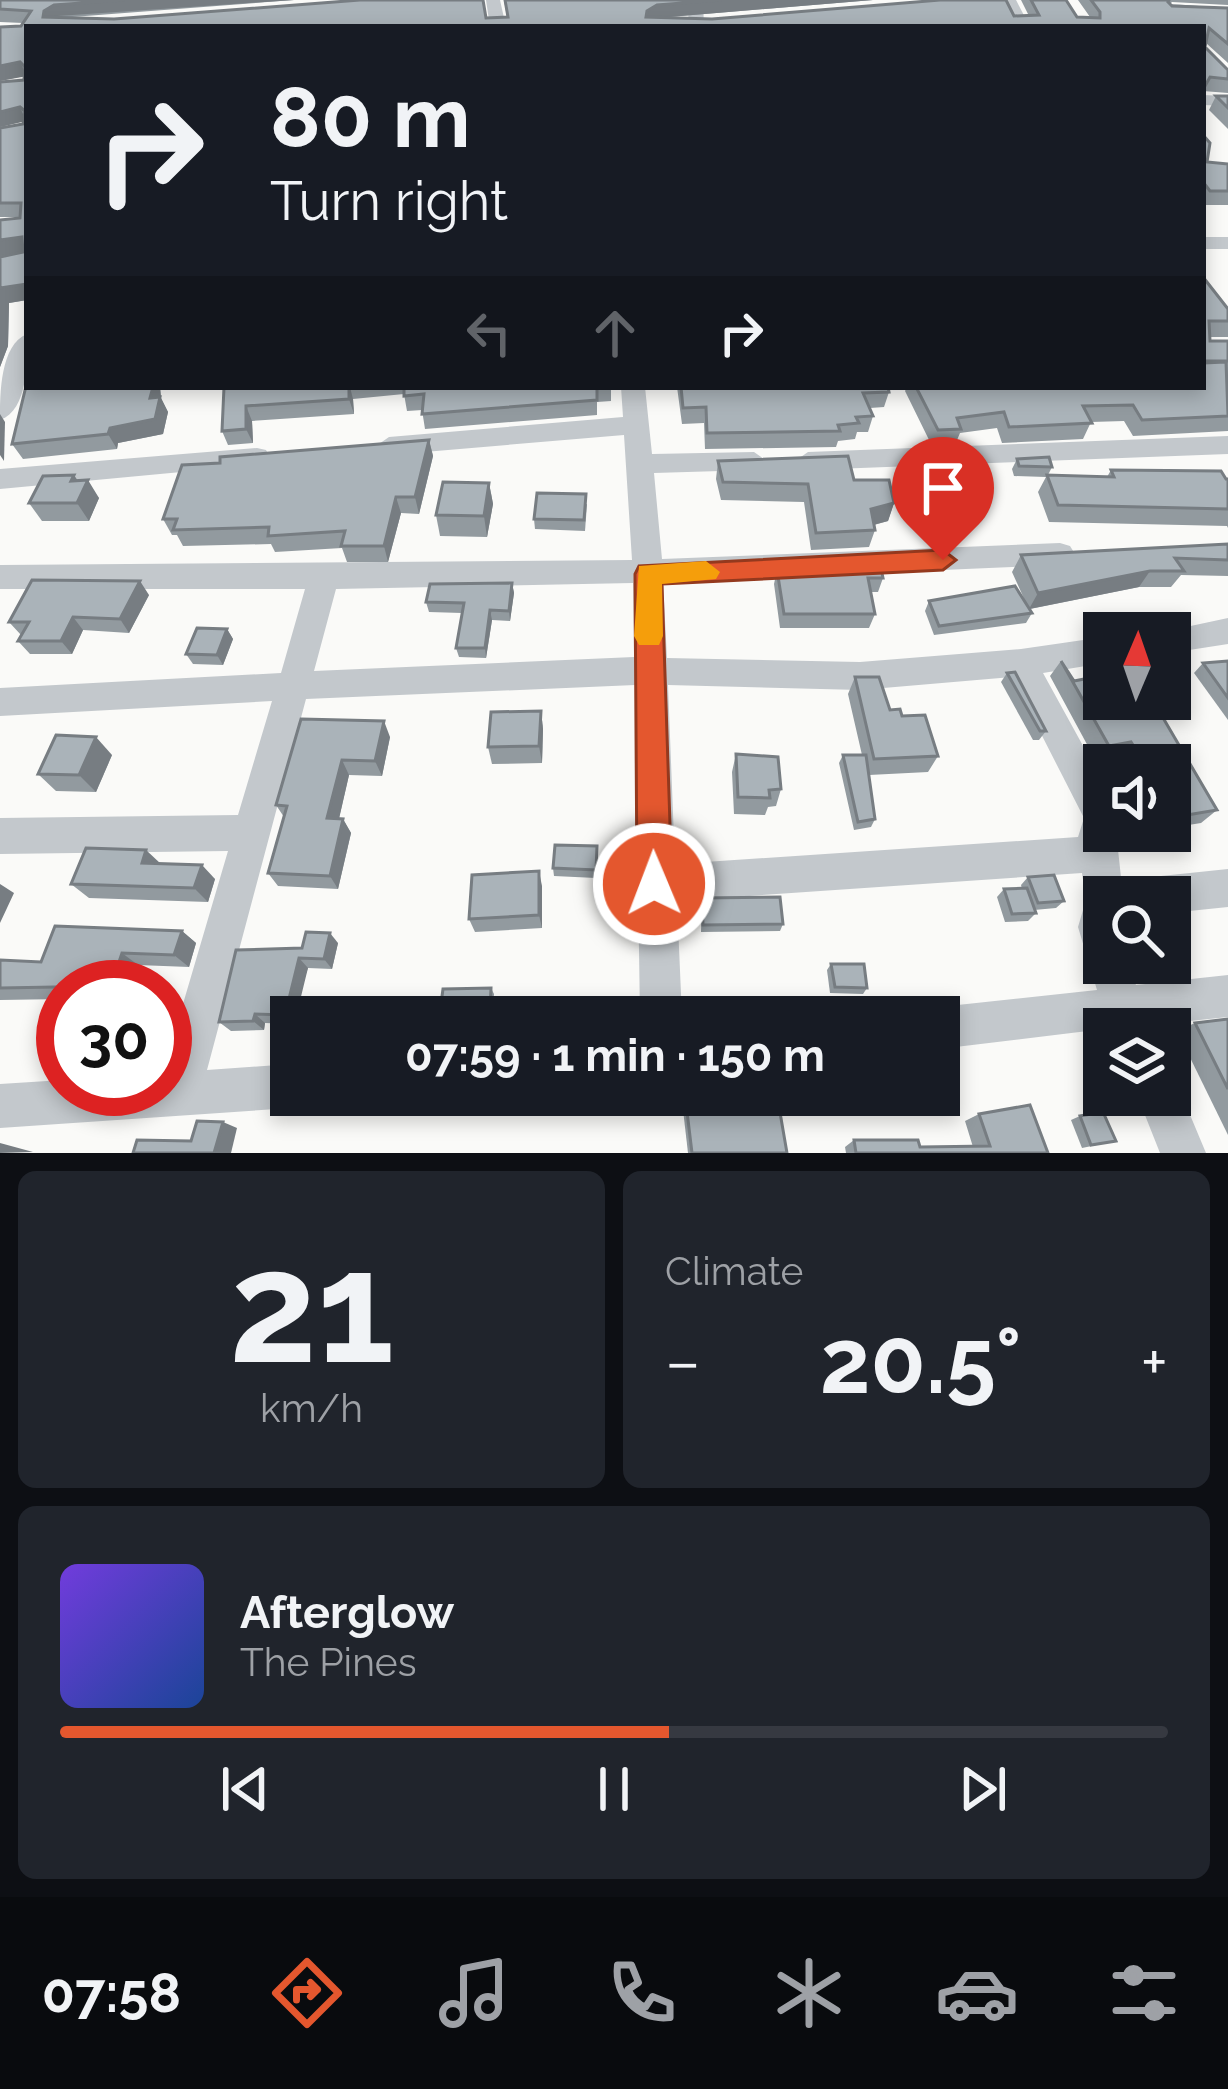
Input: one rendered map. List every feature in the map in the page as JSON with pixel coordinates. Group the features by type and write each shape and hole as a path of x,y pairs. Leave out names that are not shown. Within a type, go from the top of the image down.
{"street":[{"path":"696,0 702,24"},
{"path":"0,412 21,377"},
{"path":"633,390 648,574 660,996"},
{"path":"354,449 637,425"},
{"path":"641,464 945,459 1228,445"},
{"path":"0,479 283,455"},
{"path":"0,577 323,580 648,574 1085,552"},
{"path":"192,1043 323,580"},
{"path":"1191,637 1228,632"},
{"path":"0,702 649,670 860,676 1083,653"},
{"path":"1021,663 1103,818 1096,833 1101,876"},
{"path":"0,836 249,833"},
{"path":"654,884 1099,854"},
{"path":"1191,892 1228,888"},
{"path":"1171,1008 1228,995"},
{"path":"960,1027 1083,1020"},
{"path":"192,1094 270,1088"},
{"path":"0,1106 36,1104"},
{"path":"1168,1116 1183,1153"}],"building":[{"path":"0,0 124,0 54,5 43,17 114,19 360,0 483,0 486,18 508,17 505,0 721,0 657,5 646,17 712,19 940,0 1006,0 1014,16 1039,15 1031,0 1066,0 1077,17 1100,18 1091,0 1169,0 1172,6 1228,8 1228,44 1209,28 1206,42 1206,24 24,24 24,66 20,62 0,66 0,27 21,26 31,11 0,9"},
{"path":"1206,48 1228,70 1228,79 1210,77 1206,84"},
{"path":"24,80 24,110 0,112 0,82"},
{"path":"24,118 24,284 0,288 0,257 23,252 22,237 0,240 0,220 20,218 21,203 0,203 0,128 23,124"},
{"path":"1206,138 1210,143 1207,162 1228,164 1228,191 1210,191 1206,186"},
{"path":"1206,281 1228,309 1228,321 1209,321 1210,341 1228,341 1228,361 1206,361"},
{"path":"1226,362 1228,416 1142,420 1133,405 1083,406 1092,423 1009,427 1004,412 957,418 961,429 938,430 918,390 1206,390 1206,363"},
{"path":"25,390 152,390 150,398 160,397 155,419 110,428 108,434 12,444"},
{"path":"224,390 349,390 349,399 246,406 246,429 222,431"},
{"path":"404,390 597,390 597,400 422,414 424,394 404,396"},
{"path":"681,390 889,392 863,393 873,416 838,425 840,431 707,433 706,407 683,408"},
{"path":"429,440 415,497 396,497 384,546 341,546 345,531 268,536 269,527 173,530 177,519 163,519 182,465 220,463 220,457"},
{"path":"848,456 854,480 889,480 894,503 871,509 875,530 816,533 808,484 723,482 718,461"},
{"path":"1049,457 1052,467 1019,466 1017,459"},
{"path":"1111,470 1221,471 1228,479 1228,509 1058,505 1047,475 1114,477"},
{"path":"74,475 71,481 88,480 77,503 29,503 43,476"},
{"path":"443,482 489,483 484,516 436,515"},
{"path":"537,493 586,494 584,520 534,519"},
{"path":"1228,544 1228,560 1175,558 1184,571 1150,571 1038,593 1021,555"},
{"path":"880,564 883,578 868,578 875,614 784,614 777,570"},
{"path":"32,580 140,581 120,619 73,617 61,641 18,641 29,622 9,622"},
{"path":"512,583 509,611 490,610 485,648 456,648 464,603 426,602 430,584"},
{"path":"1015,586 1032,613 939,626 929,601"},
{"path":"197,628 227,629 217,655 186,654"},
{"path":"1061,661 1074,681 1083,679 1083,700"},
{"path":"1228,661 1228,698 1203,663"},
{"path":"1015,672 1046,731 1040,731 1007,673"},
{"path":"855,677 879,677 890,710 900,709 902,716 925,715 938,756 874,759"},
{"path":"541,711 539,746 488,747 491,712"},
{"path":"301,719 384,721 375,761 342,760 327,818 343,819 330,876 268,873 287,806 276,805"},
{"path":"1094,720 1164,720 1178,744 1131,742 1108,744"},
{"path":"56,735 96,737 79,775 38,774"},
{"path":"736,754 778,757 781,789 769,790 770,798 738,797"},
{"path":"843,755 866,755 875,819 858,822"},
{"path":"1191,766 1217,810 1191,814"},
{"path":"555,845 597,846 596,870 553,868"},
{"path":"86,848 146,850 142,863 202,865 194,888 71,884"},
{"path":"539,871 539,915 469,919 472,875"},
{"path":"1054,875 1064,901 1038,903 1028,877"},
{"path":"1027,888 1036,913 1012,914 1004,889"},
{"path":"780,897 783,924 703,925 702,898"},
{"path":"55,926 182,931 174,955 122,953 120,960 42,960"},
{"path":"306,932 330,933 324,959 299,958 290,996 270,996 270,1014 255,1014 253,1021 219,1022 236,950 302,948"},
{"path":"0,960 36,962 36,987 0,988"},
{"path":"831,964 864,964 867,988 835,987"},
{"path":"491,988 491,996 442,996 443,989"},
{"path":"1228,1019 1228,1089 1195,1023"},
{"path":"1030,1105 1048,1153 856,1153 854,1140 918,1140 920,1147 990,1146 979,1114"},
{"path":"688,1116 781,1116 787,1153 692,1153"},
{"path":"1080,1116 1105,1116 1116,1141 1091,1145"},
{"path":"197,1121 223,1122 214,1153 133,1153 137,1140 191,1141"}],"slow traffic":[{"path":"649,636 648,574 706,572"}],"route":[{"path":"654,884 648,574 943,560"}]}
